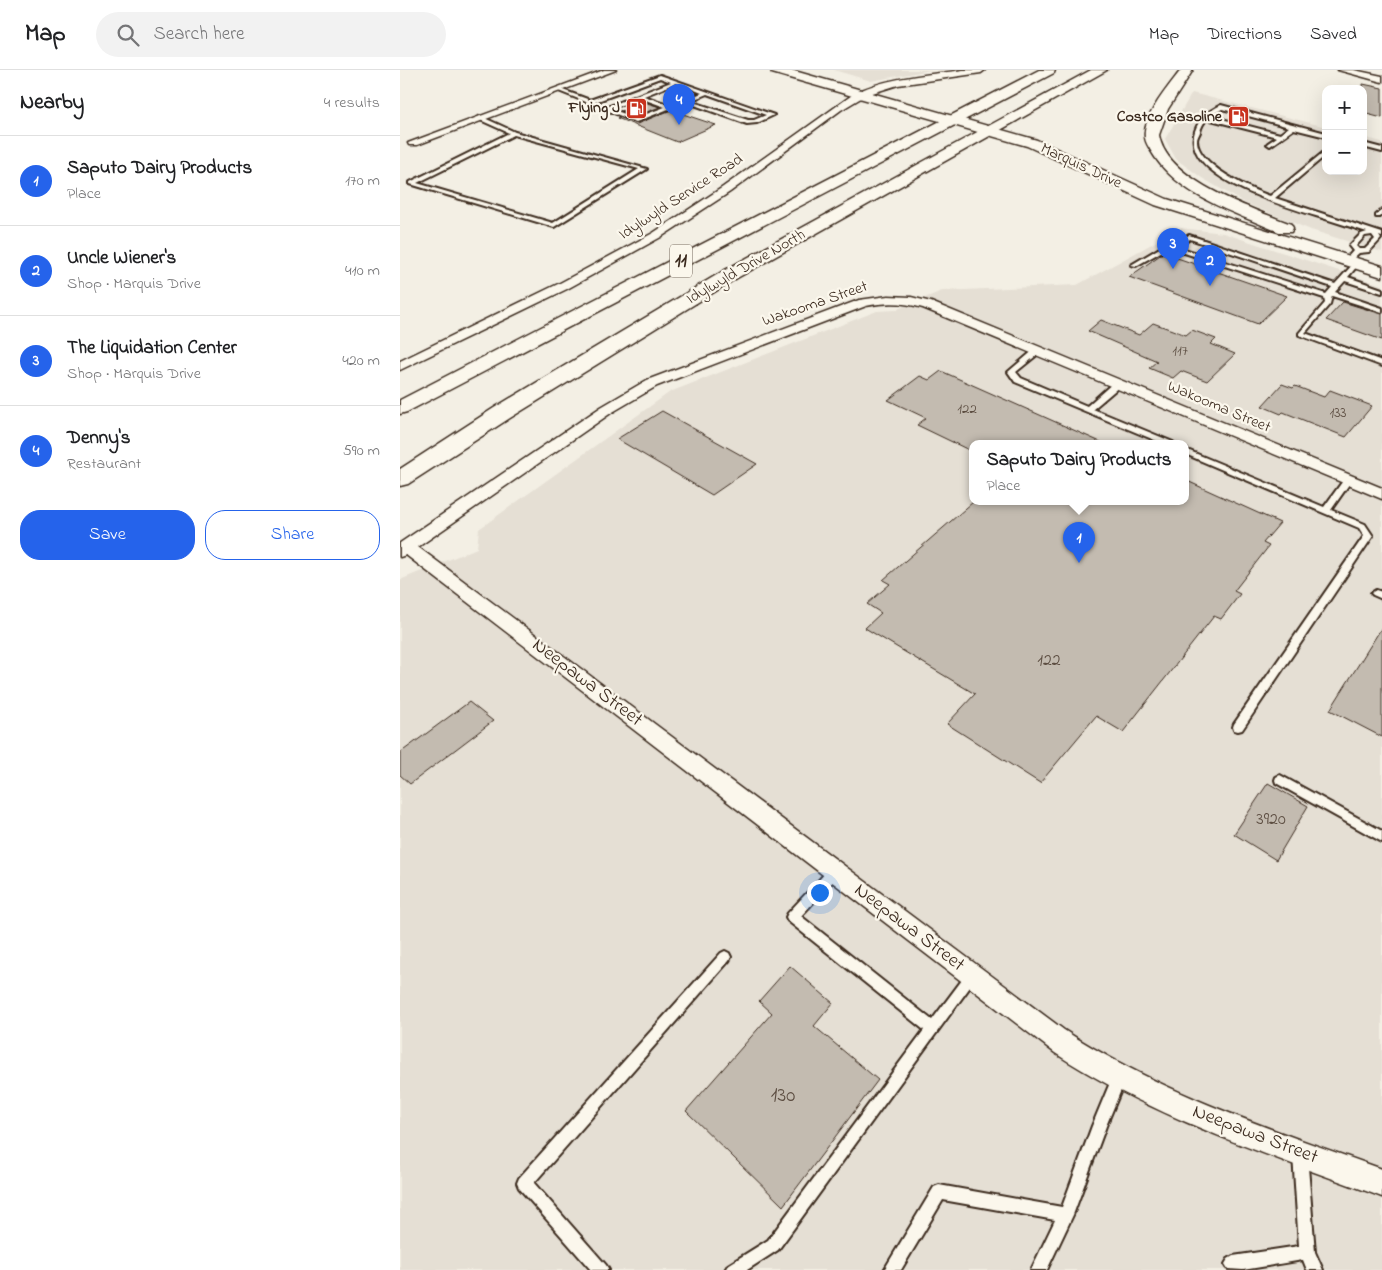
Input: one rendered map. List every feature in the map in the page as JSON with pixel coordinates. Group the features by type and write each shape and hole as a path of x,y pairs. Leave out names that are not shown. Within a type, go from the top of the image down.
{"main road":[{"name":"Marquis Drive","path":"777,70 867,91"},
{"name":"Marquis Drive","path":"806,70 867,91 1068,149 1154,186 1285,228 1351,263 1382,259"},
{"name":"Idylwyld Drive North","path":"400,408 1049,70"},
{"name":"Idylwyld Drive North","path":"400,479 502,413 731,274 1101,70"},
{"path":"1187,70 1155,120 1151,136 1159,154 1173,172 1198,188 1227,203 1285,228"},
{"name":"Marquis Drive","path":"995,128 1045,148 1161,202 1382,272"}],"street":[{"path":"413,143 612,70"},
{"name":"Idylwyld Service Road","path":"400,366 608,263 657,235 689,215 838,108 867,91 980,70"},
{"path":"1342,70 1382,79"},
{"name":"Wakooma Street","path":"403,549 606,410 652,383 863,303 892,298 910,300 1038,351 1382,494"},
{"name":"Neepawa Street","path":"403,549 1055,1039 1119,1078 1204,1116 1382,1183"}],"lane":[{"path":"590,102 658,76 771,115 755,122 747,122 686,101"},
{"path":"606,109 677,81"},
{"path":"558,90 636,120 708,92"},
{"path":"640,96 670,107"},
{"path":"1213,113 1199,125 1195,141 1201,155 1213,169 1239,186 1270,199 1382,235"},
{"path":"1213,113 1288,131 1322,135"},
{"path":"1213,113 1288,131"},
{"path":"480,118 513,133 644,170 554,225 412,183 513,133"},
{"path":"1270,144 1288,131"},
{"path":"1367,146 1382,150"},
{"path":"1270,199 1322,155"},
{"path":"1374,233 1378,239 1367,251 1351,263 1328,295 1328,303 1300,334 1382,364"},
{"path":"1351,263 1352,246 1363,235 1374,233"},
{"path":"1173,247 1189,237 1336,286"},
{"path":"1134,265 1165,247 1173,247 1382,310"},
{"path":"1351,263 1382,291"},
{"path":"1038,351 1012,372 1018,380 1160,440"},
{"path":"1088,410 1117,384"},
{"path":"1189,453 1362,526 1369,536 1238,727"},
{"path":"1326,510 1348,480"},
{"path":"1280,780 1382,837"},
{"path":"834,872 792,917 933,1029"},
{"path":"601,1270 524,1183 725,957"},
{"path":"733,1270 772,1245 972,976"},
{"path":"1039,1270 1066,1216 1098,1126 1119,1078"},
{"path":"1300,1152 1307,1252 1315,1270"},
{"path":"892,1270 940,1192 1066,1216"},
{"path":"1234,1264 1307,1252"}],"shaded area":[{"path":"834,70 931,70 871,81"},
{"path":"1192,93 1322,126 1322,175 1367,175 1367,138 1382,142 1382,252 1311,230 1245,203 1202,178 1176,159 1165,139"},
{"path":"1181,228 1223,233 1382,285 1382,1270 400,1270 400,580 477,548 479,529 670,392 877,311 895,310 942,291 1077,285"}],"building":[{"path":"1363,84 1382,88 1382,118 1367,114 1367,85"},
{"path":"644,102 660,107 636,116 621,111"},
{"path":"671,110 716,125 677,142 617,118 619,117 637,124"},
{"path":"1163,253 1287,296 1258,324 1129,277"},
{"path":"1343,302 1382,314 1382,340 1326,320"},
{"path":"1101,320 1139,335 1153,323 1186,335 1192,330 1216,339 1211,344 1235,354 1207,381 1181,371 1173,378 1149,368 1157,361 1088,331"},
{"path":"941,371 1096,440 969,440 969,450 917,425 926,418 888,400 920,376 929,380"},
{"path":"1282,384 1293,388 1295,386 1324,397 1330,390 1372,406 1346,437 1283,412 1281,414 1262,406"},
{"path":"662,411 757,464 712,495 617,439"},
{"path":"1189,482 1280,523 1263,543 1269,546 1234,591 1240,594 1221,619 1214,616 1123,732 1096,716 1040,783 947,724 975,694 865,628 881,613 867,604 890,584 883,580 970,505 1189,505"},
{"path":"1382,627 1382,737 1330,710"},
{"path":"469,702 493,721 410,784 400,775 400,753"},
{"path":"1268,783 1308,806 1276,860 1234,834"},
{"path":"790,966 833,1003 814,1026 878,1080 783,1206 686,1111 772,1013 759,1001"}],"place":[{"name":"Flying J","path":"636,108"},
{"name":"Costco Gasoline","path":"1238,117"},
{"name":"Denny's","path":"679,125"},
{"name":"The Liquidation Center","path":"1173,269"},
{"name":"Uncle Wiener's","path":"1210,286"},
{"name":"Saputo Dairy Products","path":"1079,563"}]}
